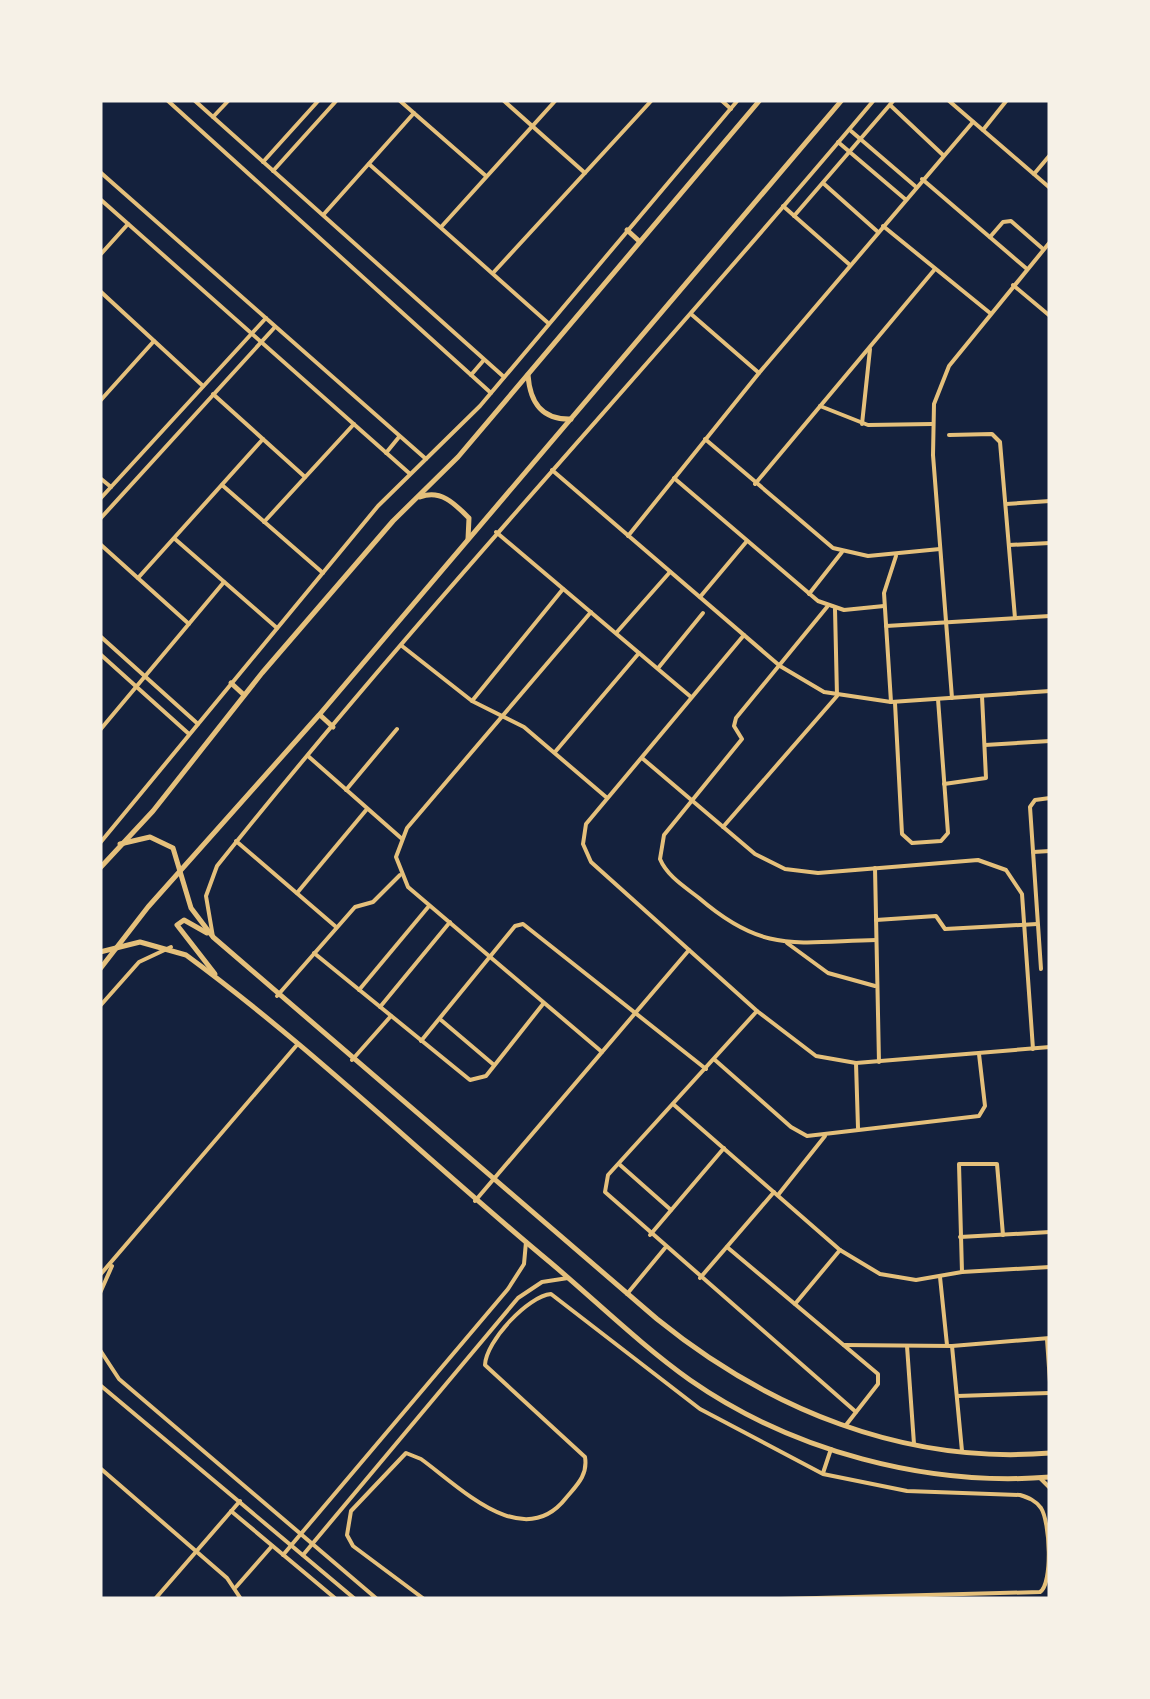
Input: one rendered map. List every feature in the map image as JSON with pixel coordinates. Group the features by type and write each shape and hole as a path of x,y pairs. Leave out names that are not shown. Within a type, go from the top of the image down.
{"street":[{"path":"166,100 491,392"},
{"path":"194,100 504,378"},
{"path":"214,118 229,100"},
{"path":"263,162 319,100"},
{"path":"273,171 336,100"},
{"path":"399,100 486,176"},
{"path":"503,100 584,173"},
{"path":"440,228 556,100"},
{"path":"492,274 652,100"},
{"path":"722,100 731,108"},
{"path":"101,838 322,573 409,473 504,378 738,100"},
{"path":"100,868 153,811 245,695 414,500 528,375 760,100"},
{"path":"100,969 148,907 467,542 842,100"},
{"path":"214,937 207,885 236,841 496,532 691,314 874,100"},
{"path":"948,100 1050,188"},
{"path":"982,130 1006,100"},
{"path":"794,216 892,103 944,155"},
{"path":"323,216 414,113"},
{"path":"628,536 758,373 973,122"},
{"path":"849,129 915,186"},
{"path":"838,142 905,199"},
{"path":"1034,174 1050,155"},
{"path":"369,164 548,322"},
{"path":"100,172 426,459"},
{"path":"922,179 1027,269"},
{"path":"822,183 878,232"},
{"path":"100,199 409,473"},
{"path":"783,206 850,265"},
{"path":"990,237 1010,221 1044,250"},
{"path":"100,256 128,224"},
{"path":"883,226 990,313"},
{"path":"626,230 639,242"},
{"path":"952,698 932,424 934,404 949,366 1050,243"},
{"path":"756,484 935,268"},
{"path":"1013,285 1050,316"},
{"path":"100,291 203,386"},
{"path":"691,314 758,373"},
{"path":"101,497 266,318"},
{"path":"100,520 275,326"},
{"path":"100,401 102,393 154,341"},
{"path":"862,424 871,345"},
{"path":"471,376 483,361"},
{"path":"528,375 538,409 560,420 572,419"},
{"path":"214,394 305,477"},
{"path":"820,406 862,424 932,424"},
{"path":"264,522 354,424"},
{"path":"949,435 992,434 998,438 1016,618"},
{"path":"386,453 400,436"},
{"path":"138,578 264,439"},
{"path":"704,439 842,552 896,556 940,550"},
{"path":"552,470 780,666 837,696 893,702 1050,691"},
{"path":"100,478 111,488"},
{"path":"674,478 827,606 884,606"},
{"path":"222,485 322,573"},
{"path":"414,500 428,494 452,502 469,518 467,542"},
{"path":"1006,504 1050,501"},
{"path":"496,532 692,697"},
{"path":"174,538 276,628"},
{"path":"700,597 747,541"},
{"path":"1009,545 1050,543"},
{"path":"100,544 189,624"},
{"path":"809,594 842,552"},
{"path":"896,556 886,580 884,606 902,834 912,843 948,836 938,700"},
{"path":"616,633 670,572"},
{"path":"100,730 224,582"},
{"path":"472,701 564,588"},
{"path":"827,606 736,718 734,726 742,739 660,842 664,867 731,926 756,938 787,942 876,940"},
{"path":"723,826 837,696 835,609"},
{"path":"591,612 401,838 396,857 400,875 430,906 602,1052"},
{"path":"658,668 703,613"},
{"path":"886,626 1050,616"},
{"path":"744,635 586,824 586,854 603,875 756,1011 816,1056 856,1063 1050,1047"},
{"path":"100,636 198,724"},
{"path":"402,646 472,701 504,714 607,798"},
{"path":"555,752 639,653"},
{"path":"100,654 189,734"},
{"path":"232,683 245,695"},
{"path":"944,784 984,780 982,696"},
{"path":"319,714 333,727"},
{"path":"346,790 396,729"},
{"path":"985,745 1050,741"},
{"path":"308,756 401,838"},
{"path":"641,757 755,854 784,869 818,873 978,860 1006,870 1020,887 1033,1049"},
{"path":"1040,969 1031,804 1050,798"},
{"path":"297,893 367,809"},
{"path":"120,844 150,838 166,842 178,855 191,908 214,937 277,996 627,1294 734,1376 844,1427 962,1452 1050,1453"},
{"path":"236,841 337,927"},
{"path":"1033,852 1050,851"},
{"path":"875,868 879,1062"},
{"path":"277,996 355,908 372,902 400,875"},
{"path":"359,990 430,906"},
{"path":"876,920 936,916 946,929 1038,924"},
{"path":"214,937 184,920 177,925 223,982"},
{"path":"380,1007 450,922"},
{"path":"421,1041 515,926 526,924 633,1016 706,1070"},
{"path":"100,952 140,942 172,947 223,982 475,1201 690,1380 770,1426 831,1449 948,1474 1050,1477"},
{"path":"787,942 828,974 877,986"},
{"path":"100,1006 139,962 172,947"},
{"path":"475,1201 689,950"},
{"path":"314,953 470,1080 481,1079 544,1002"},
{"path":"756,1011 618,1164 606,1179 606,1197 856,1412"},
{"path":"352,1060 391,1016"},
{"path":"439,1019 494,1065"},
{"path":"100,1275 296,1046"},
{"path":"715,1060 798,1133 826,1135 858,1128 980,1116 985,1106 979,1054"},
{"path":"856,1063 858,1128"},
{"path":"671,1102 840,1250 868,1269 892,1278 1050,1268"},
{"path":"700,1278 826,1135"},
{"path":"650,1235 724,1148"},
{"path":"962,1272 956,1172 964,1162 992,1161 998,1166 1003,1235"},
{"path":"618,1164 671,1210"},
{"path":"960,1237 1050,1232"},
{"path":"283,1555 508,1289 524,1264 526,1242"},
{"path":"727,1247 880,1379 844,1427"},
{"path":"627,1294 665,1248"},
{"path":"795,1304 840,1250"},
{"path":"100,1293 115,1260"},
{"path":"940,1276 962,1452"},
{"path":"303,1554 518,1298 542,1282 568,1278"},
{"path":"424,1599 353,1546 347,1535 351,1511 399,1456 421,1458 492,1510 517,1520 556,1512 584,1476 586,1462 580,1450 488,1372 486,1365 488,1349 542,1295 560,1298 700,1409 822,1474 907,1491 1028,1498 1044,1516 1048,1584 1034,1593 780,1599"},
{"path":"844,1345 950,1346 1048,1338 1050,1382"},
{"path":"907,1346 914,1444"},
{"path":"100,1350 119,1380 377,1599"},
{"path":"100,1384 355,1599"},
{"path":"957,1396 1050,1392"},
{"path":"822,1474 831,1449"},
{"path":"100,1468 236,1587 241,1599"},
{"path":"1040,1478 1050,1488"},
{"path":"154,1599 240,1501"},
{"path":"231,1511 336,1599"},
{"path":"236,1587 272,1546"}]}
